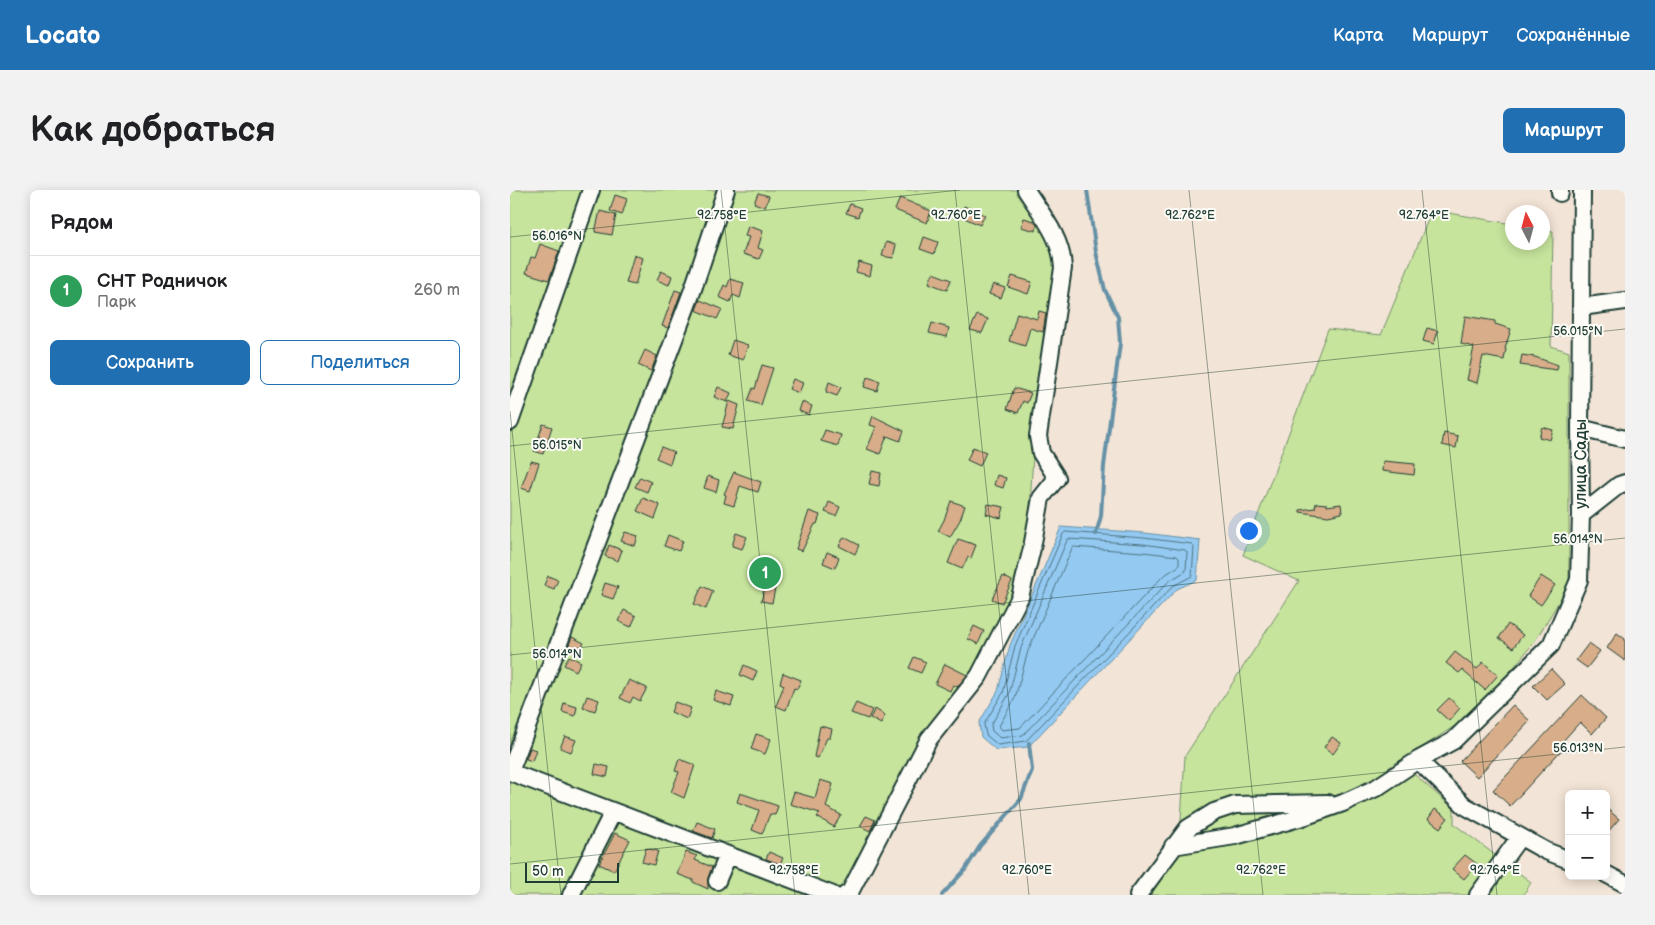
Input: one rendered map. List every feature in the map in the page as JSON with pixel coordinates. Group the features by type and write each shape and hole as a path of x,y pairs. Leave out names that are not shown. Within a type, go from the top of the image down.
{"street":[{"path":"510,422 591,190"},
{"path":"726,190 692,292 510,772 833,895"},
{"path":"845,895 850,892 930,740 980,676 1016,606 1032,548 1041,498 1057,478 1041,453 1038,436 1064,268 1063,258 1054,233 1026,190"},
{"name":"улица Сады","path":"1173,846 1235,836 1306,816 1343,803 1376,788 1418,760 1454,740 1551,645 1579,580 1582,190"},
{"path":"1581,307 1625,301"},
{"path":"1580,428 1625,439"},
{"path":"1581,515 1619,484 1625,483"},
{"path":"1418,760 1465,806 1519,838 1565,858"},
{"path":"1138,895 1188,828 1214,812 1235,805 1343,803"},
{"path":"571,895 613,812"},
{"path":"1478,895 1519,838"},
{"path":"717,881 728,856"},
{"path":"1610,876 1625,884"}],"green space":[{"path":"510,190 1022,190 1062,257 1034,436 1028,542 1012,605 845,895 510,895"},
{"path":"1432,210 1505,223 1505,250 1550,250 1550,230 1553,231 1551,346 1569,352 1569,585 1535,641 1479,710 1400,762 1454,809 1454,824 1531,882 1524,895 1151,895 1179,852 1185,756 1299,581 1243,555 1328,329 1381,335"}],"water":[{"path":"1061,527 1145,533 1200,540 1197,580 1177,589 1028,747 996,750 981,737 979,723 998,691 1010,645"}],"building":[{"path":"758,193 769,196 765,207 754,203"},
{"path":"615,195 627,199 622,215 610,211"},
{"path":"900,198 931,211 927,223 895,210"},
{"path":"850,204 861,208 858,217 846,213"},
{"path":"964,206 985,215 980,225 960,216"},
{"path":"600,211 616,215 612,235 595,232"},
{"path":"1024,218 1034,221 1037,225 1036,231 1021,227"},
{"path":"748,226 763,231 758,248 763,250 759,259 743,254 749,237 745,236"},
{"path":"924,237 938,242 934,254 920,249"},
{"path":"886,242 896,245 893,258 882,256"},
{"path":"540,244 559,251 549,280 526,273 531,257 535,258"},
{"path":"634,255 643,258 635,285 626,283"},
{"path":"859,262 872,266 870,276 856,272"},
{"path":"661,271 672,276 669,285 657,280"},
{"path":"933,273 951,280 947,290 929,283"},
{"path":"1012,276 1032,282 1028,294 1008,287"},
{"path":"730,279 744,283 740,298 733,295 730,302 719,297 724,285 727,287"},
{"path":"993,284 1005,288 1001,298 989,294"},
{"path":"675,290 681,292 668,328 662,326"},
{"path":"700,300 722,309 717,319 696,310"},
{"path":"1039,311 1046,313 1043,332 1030,328 1025,346 1009,341 1017,313 1037,319"},
{"path":"977,315 988,319 982,333 970,330"},
{"path":"1465,316 1495,321 1495,324 1511,329 1504,360 1483,356 1477,383 1467,380 1474,347 1461,344"},
{"path":"932,323 949,328 947,337 929,333"},
{"path":"1427,328 1438,331 1434,344 1423,341"},
{"path":"733,340 748,345 743,360 728,355"},
{"path":"645,350 657,356 651,371 638,365"},
{"path":"1522,355 1535,357 1558,365 1557,370 1520,365"},
{"path":"762,365 773,368 761,405 748,401 753,388 755,389"},
{"path":"867,377 880,381 877,391 864,387"},
{"path":"793,379 803,383 799,393 789,389"},
{"path":"829,382 841,387 837,396 826,392"},
{"path":"718,387 731,393 727,402 714,397"},
{"path":"1014,388 1031,393 1027,403 1023,401 1018,413 1007,409"},
{"path":"729,401 739,405 733,429 722,427"},
{"path":"802,402 812,406 809,415 799,411"},
{"path":"873,416 904,431 900,441 887,436 880,454 867,449 876,427 870,425"},
{"path":"543,424 552,427 543,454 534,451"},
{"path":"1542,427 1553,430 1550,440 1539,437"},
{"path":"825,430 841,435 838,446 821,441"},
{"path":"1444,433 1458,436 1456,448 1442,445"},
{"path":"661,447 674,452 670,464 656,458"},
{"path":"973,447 986,452 980,466 967,460"},
{"path":"531,461 539,463 530,491 521,488"},
{"path":"1383,461 1415,464 1414,475 1382,471"},
{"path":"872,471 881,473 879,486 869,484"},
{"path":"734,472 761,482 758,492 740,486 734,506 724,503 726,495 724,494"},
{"path":"997,475 1006,478 1003,488 994,485"},
{"path":"708,476 719,480 716,492 704,488"},
{"path":"640,477 651,482 647,492 635,487"},
{"path":"643,498 660,505 655,519 637,511"},
{"path":"951,501 965,506 960,520 950,537 938,531"},
{"path":"829,502 840,507 836,516 825,512"},
{"path":"1316,503 1327,504 1327,506 1341,504 1342,513 1328,516 1300,512 1300,510 1315,508"},
{"path":"988,504 1004,507 1001,518 986,514"},
{"path":"809,511 820,515 802,551 796,549"},
{"path":"625,532 638,536 635,546 621,541"},
{"path":"736,533 747,537 742,549 732,546"},
{"path":"668,535 683,541 679,551 664,546"},
{"path":"844,537 859,545 855,554 839,546"},
{"path":"958,539 976,545 971,558 968,557 962,569 948,563"},
{"path":"609,545 622,550 618,561 605,556"},
{"path":"827,552 839,557 835,568 823,563"},
{"path":"548,576 558,580 554,589 544,585"},
{"path":"1003,576 1012,581 1002,603 992,599"},
{"path":"1541,576 1555,585 1541,605 1528,596"},
{"path":"605,583 618,587 613,599 601,595"},
{"path":"702,586 713,591 706,609 694,604"},
{"path":"765,587 775,589 772,603 761,601"},
{"path":"624,610 636,616 631,627 618,621"},
{"path":"1508,624 1523,635 1513,648 1499,638"},
{"path":"974,626 984,631 978,644 968,639"},
{"path":"1617,633 1625,639 1625,661 1607,648"},
{"path":"572,637 584,643 579,652 568,647"},
{"path":"1589,643 1600,651 1587,668 1576,660"},
{"path":"1455,652 1477,669 1483,662 1498,675 1485,690 1462,670 1459,673 1446,663"},
{"path":"569,656 581,662 576,671 564,665"},
{"path":"914,657 926,662 921,673 909,668"},
{"path":"945,664 967,675 957,687 953,685 950,691 935,684"},
{"path":"744,665 757,671 753,681 740,675"},
{"path":"1551,669 1565,684 1547,700 1533,686"},
{"path":"783,673 801,680 797,689 794,688 786,710 776,706 784,685 780,683"},
{"path":"629,680 647,688 640,701 633,697 630,703 620,698"},
{"path":"716,691 734,697 731,706 713,700"},
{"path":"1582,695 1606,718 1592,734 1580,722 1562,742 1566,745 1510,806 1493,790"},
{"path":"587,696 599,700 595,711 583,707"},
{"path":"1449,698 1460,708 1449,721 1437,710"},
{"path":"675,702 691,708 687,719 671,712"},
{"path":"564,703 577,707 575,716 562,712"},
{"path":"856,703 872,710 868,719 851,713"},
{"path":"1513,705 1530,721 1477,777 1460,761"},
{"path":"875,709 885,715 881,724 870,718"},
{"path":"820,726 832,729 830,738 827,738 818,758 814,757"},
{"path":"756,734 771,739 765,754 751,749"},
{"path":"565,736 576,740 571,752 560,748"},
{"path":"1332,737 1341,743 1333,754 1324,747"},
{"path":"530,748 536,750 532,761 526,759"},
{"path":"679,759 695,765 684,798 671,792 679,772 675,771"},
{"path":"596,764 609,767 607,777 594,774"},
{"path":"820,780 833,784 826,807 841,815 834,827 817,817 820,813 790,804 794,792 815,798"},
{"path":"740,793 778,806 775,815 770,814 762,834 752,830 759,810 737,802"},
{"path":"1435,809 1448,818 1440,828 1428,819"},
{"path":"1610,811 1619,819 1610,829"},
{"path":"866,816 875,820 870,831 860,826"},
{"path":"697,822 715,829 712,838 693,831"},
{"path":"615,833 630,840 614,871 599,864"},
{"path":"646,848 658,851 654,865 642,862"},
{"path":"686,852 697,856 695,860 712,867 708,878 708,889 693,882 693,880 677,874"},
{"path":"769,852 783,858 780,864 766,859"},
{"path":"1465,855 1477,864 1464,879 1452,869"}],"waterway":[{"path":"1087,190 1096,252 1105,290 1118,317 1120,343 1104,466 1101,516 1096,534"},
{"path":"942,895 965,870 980,846 1021,799 1032,770 1029,743"}],"place":[{"name":"СНТ Родничок","path":"765,573"}]}
